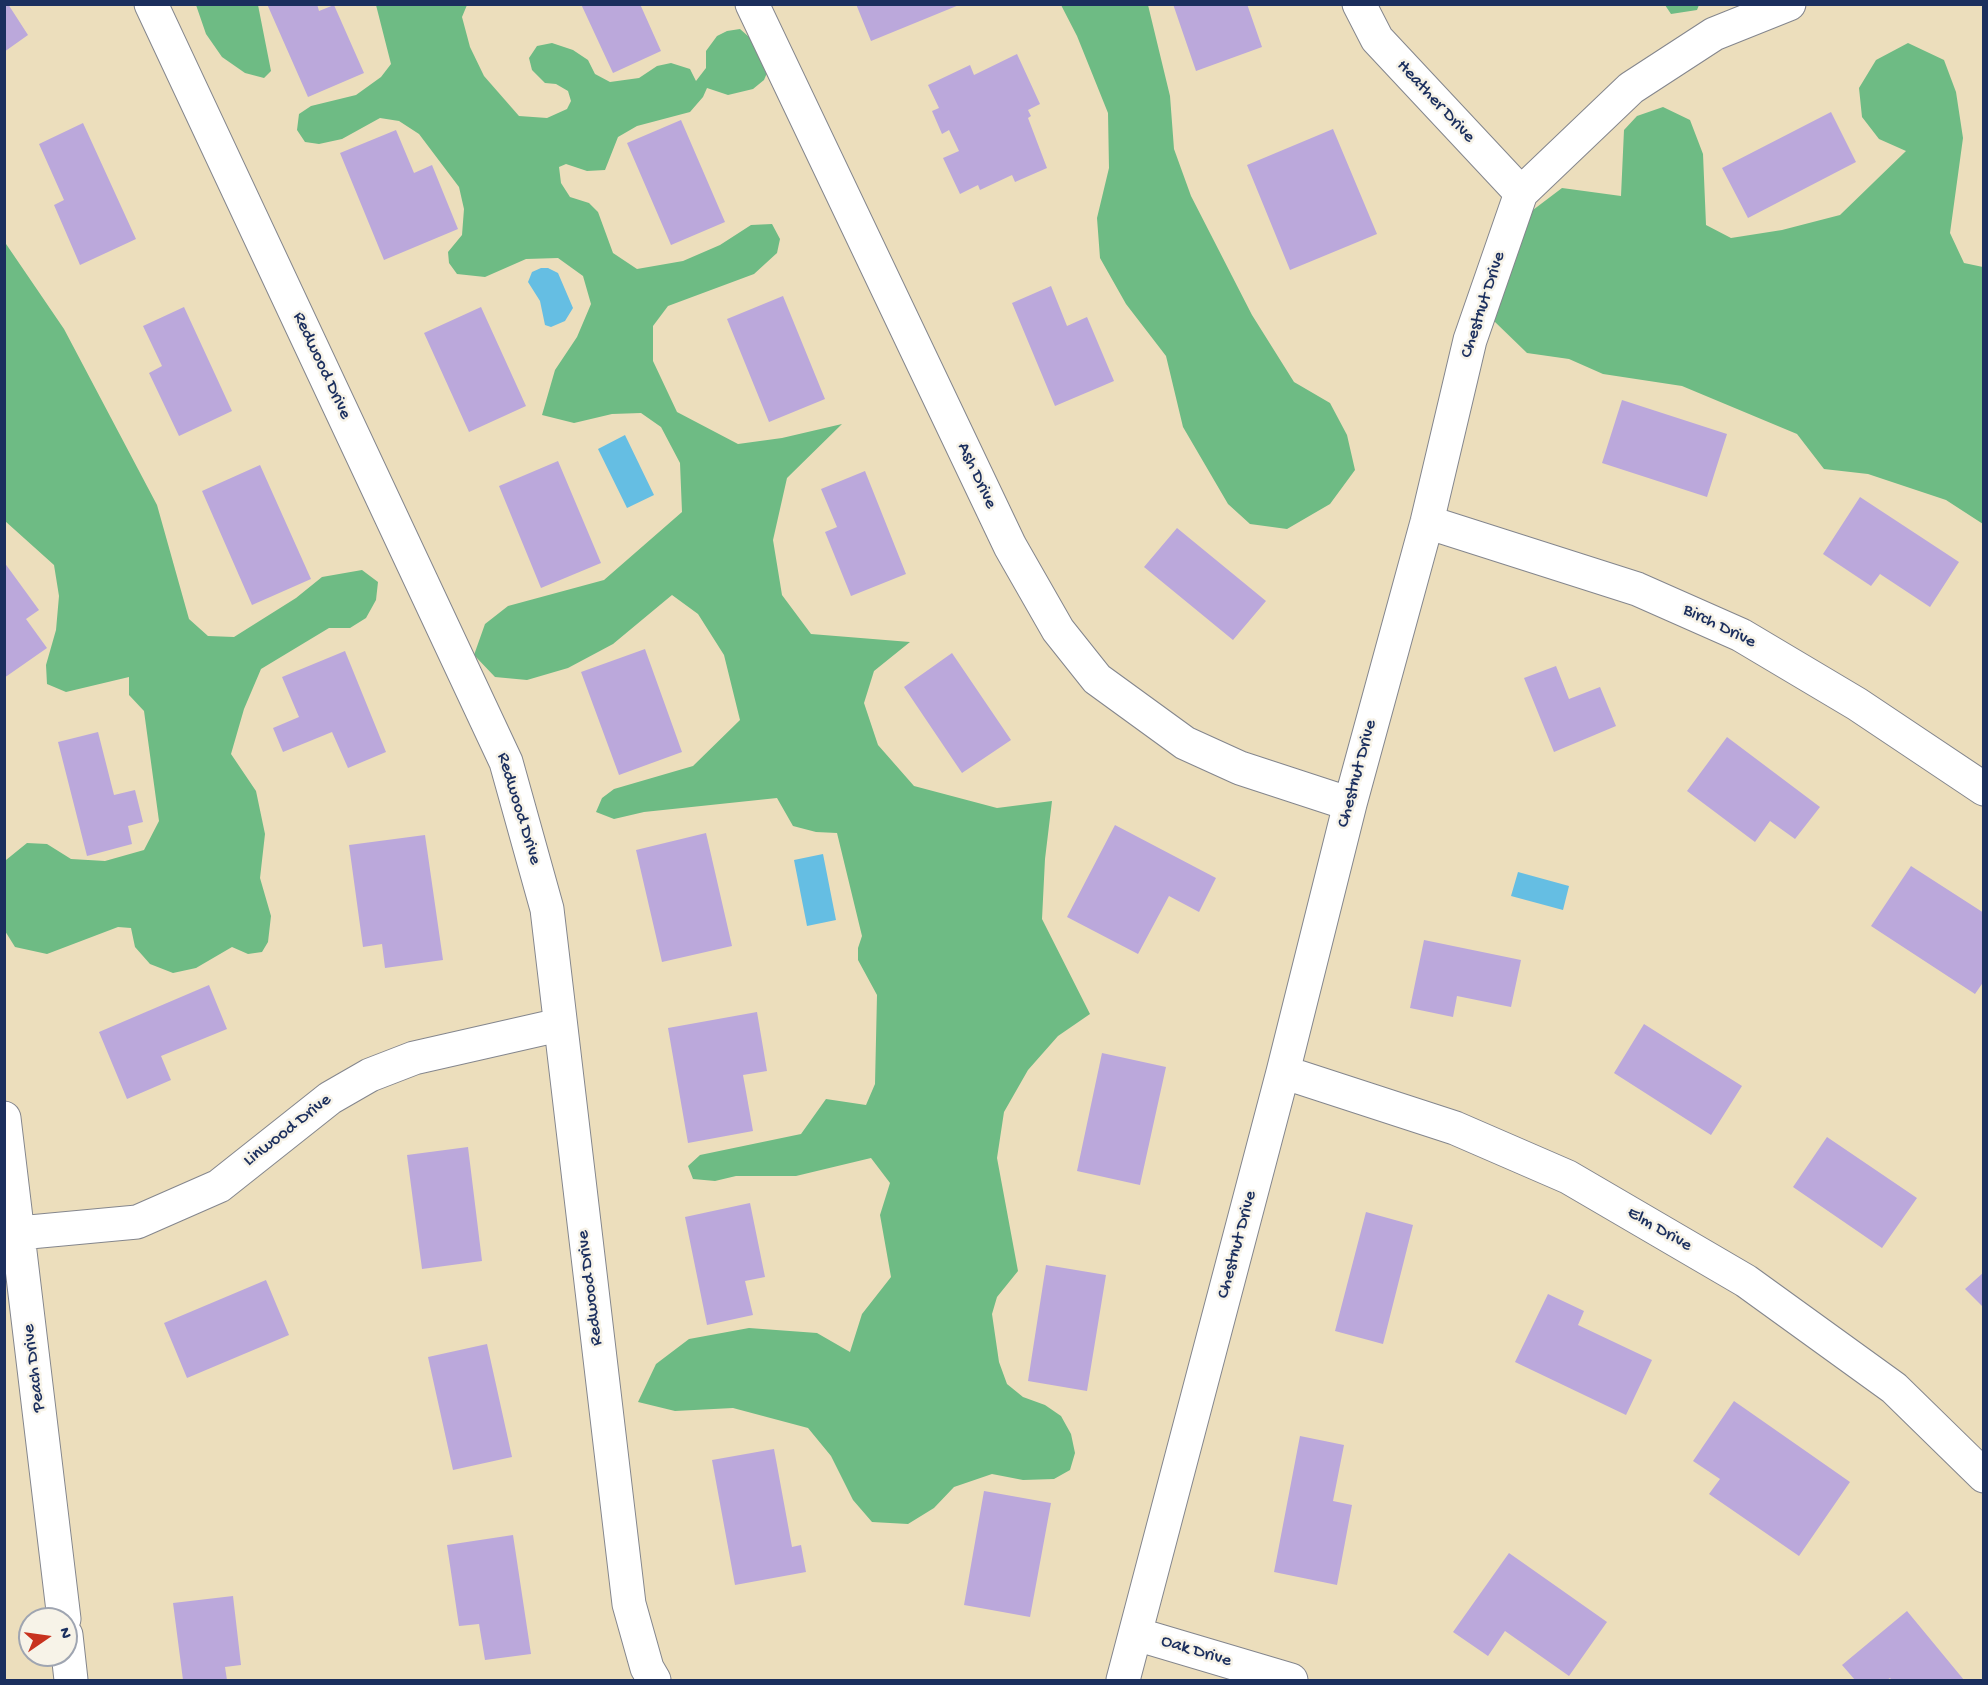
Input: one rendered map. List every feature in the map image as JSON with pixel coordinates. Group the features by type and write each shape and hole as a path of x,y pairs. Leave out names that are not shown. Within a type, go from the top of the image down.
{"street":[{"name":"Redwood Drive","path":"151,4 506,762 547,909 629,1604 647,1668 654,1680"},
{"name":"Ash Drive","path":"752,4 1010,546 1058,630 1097,679 1185,743 1240,768 1350,804"},
{"name":"Heather Drive","path":"1359,4 1377,39 1521,193"},
{"name":"Chestnut Drive","path":"1123,1680 1283,1072 1350,804 1427,522 1470,340 1521,193 1631,88 1714,34 1789,4"},
{"name":"Birch Drive","path":"1427,522 1637,589 1741,636 1857,704 1983,789"},
{"name":"Linwood Drive","path":"19,1233 137,1222 219,1186 330,1098 370,1075 414,1058 559,1025"},
{"name":"Elm Drive","path":"1283,1072 1455,1128 1568,1177 1746,1281 1894,1388 1983,1476"},
{"name":"Peach Drive","path":"4,1118 63,1607"},
{"name":"Oak Drive","path":"1136,1634 1290,1680"}],"green space":[{"path":"196,5 258,5 271,71 264,78 245,73 222,57 206,34"},
{"path":"376,5 467,5 462,17 470,47 484,76 519,116 547,118 567,109 571,101 568,91 556,84 545,83 532,70 529,58 537,46 552,43 573,50 588,60 595,74 610,82 639,78 657,66 671,63 690,69 696,81 706,68 706,51 717,36 727,31 740,29 757,44 770,66 764,80 753,89 728,95 707,88 703,97 690,112 637,126 618,137 605,170 587,171 566,164 559,167 561,183 570,197 589,203 598,212 613,253 637,269 683,261 720,245 751,225 772,224 780,239 777,253 754,274 668,306 653,326 653,361 677,412 738,444 782,438 842,424 787,478 773,540 782,595 811,634 910,642 874,671 864,703 878,745 914,786 997,808 1052,801 1045,859 1042,919 1090,1014 1058,1036 1028,1070 1004,1112 997,1158 1018,1271 997,1297 992,1314 999,1362 1007,1384 1023,1397 1045,1405 1061,1416 1071,1434 1075,1453 1070,1470 1054,1479 1023,1480 992,1474 954,1487 934,1508 908,1524 872,1522 853,1500 831,1456 808,1428 733,1408 675,1411 638,1402 656,1364 689,1339 749,1328 817,1333 850,1352 862,1314 891,1277 880,1215 890,1183 871,1158 796,1176 736,1176 715,1181 693,1179 688,1166 700,1155 801,1134 826,1099 866,1105 875,1084 877,995 858,960 858,948 862,936 837,833 816,832 793,826 777,798 644,812 614,819 596,812 602,798 614,789 693,766 740,720 724,655 698,614 672,595 613,644 568,668 527,680 495,677 474,655 485,624 508,606 604,580 682,512 680,463 661,427 641,413 612,414 574,423 542,415 555,370 577,337 591,304 583,276 558,258 526,259 485,277 457,274 449,263 448,252 462,235 464,209 459,187 419,134 399,121 380,118 342,139 319,144 305,142 297,130 299,114 311,106 356,95 381,77 391,64"},
{"path":"1061,5 1148,5 1170,96 1174,149 1191,196 1252,315 1294,382 1330,403 1347,435 1355,470 1330,504 1287,529 1250,524 1228,504 1183,427 1166,356 1126,304 1100,258 1097,218 1109,168 1108,113 1077,36"},
{"path":"1665,5 1699,5 1697,10 1671,14"},
{"path":"1908,43 1944,60 1956,92 1963,138 1950,233 1964,263 1983,267 1983,524 1946,500 1868,474 1824,469 1797,434 1682,386 1603,374 1569,359 1527,353 1494,321 1529,213 1562,188 1621,196 1624,130 1637,116 1663,107 1690,120 1703,154 1706,225 1731,238 1782,230 1840,215 1906,151 1879,139 1862,117 1859,88 1876,60"},
{"path":"4,241 64,329 157,505 189,619 208,636 234,637 296,598 322,577 362,570 378,582 376,600 366,618 350,628 329,628 261,669 244,709 231,754 256,791 265,834 260,878 271,916 268,942 262,952 248,954 232,947 196,968 173,973 150,964 135,947 131,928 118,927 47,954 15,947 5,931 6,860 27,843 47,844 71,859 105,861 144,850 159,821 144,711 129,695 129,677 66,692 47,684 46,665 56,630 59,596 54,565 5,521"}],"water":[{"path":"548,268 558,273 573,308 565,321 551,327 545,325 540,301 528,282 532,272"},
{"path":"625,435 654,495 627,508 598,449"},
{"path":"823,854 836,920 807,926 794,860"},
{"path":"1518,872 1569,886 1563,910 1511,896"}],"building":[{"path":"4,4 8,4 28,35 4,52"},
{"path":"267,4 317,4 319,11 334,5 364,73 308,97"},
{"path":"581,4 640,4 661,51 613,73"},
{"path":"856,4 959,4 959,5 871,41"},
{"path":"1173,4 1247,4 1262,47 1196,71"},
{"path":"1017,54 1040,104 1028,110 1031,116 1028,118 1047,168 1015,182 1012,175 980,190 978,185 960,194 943,158 959,151 949,130 942,134 932,111 939,108 928,85 970,65 974,75"},
{"path":"1831,112 1856,162 1748,218 1722,168"},
{"path":"681,120 725,222 671,245 627,143"},
{"path":"83,123 136,239 80,265 54,205 64,200 39,144"},
{"path":"1333,129 1377,234 1290,270 1247,165"},
{"path":"396,130 414,173 432,165 458,229 384,260 340,153"},
{"path":"1051,286 1067,326 1087,317 1114,381 1055,406 1012,303"},
{"path":"783,296 825,399 769,422 727,319"},
{"path":"184,307 232,411 179,436 149,373 162,366 143,326"},
{"path":"481,307 526,406 469,432 424,333"},
{"path":"1622,400 1727,434 1707,497 1602,463"},
{"path":"558,461 601,563 541,588 499,486"},
{"path":"260,465 311,579 252,605 202,491"},
{"path":"865,471 906,574 851,596 825,532 837,527 821,489"},
{"path":"1860,497 1959,562 1930,607 1880,574 1871,586 1823,554"},
{"path":"1177,528 1266,601 1233,640 1144,567"},
{"path":"4,562 39,610 26,619 47,648 4,678"},
{"path":"645,649 682,752 619,775 581,672"},
{"path":"345,651 386,752 348,768 332,732 283,752 273,728 299,717 282,677"},
{"path":"952,653 1011,740 962,773 904,687"},
{"path":"1556,666 1569,699 1600,687 1616,726 1554,752 1524,678"},
{"path":"98,732 114,795 135,790 143,822 128,826 132,844 87,856 58,742"},
{"path":"1727,737 1820,807 1795,839 1770,821 1755,842 1687,791"},
{"path":"1115,825 1216,878 1199,912 1169,896 1138,954 1067,917"},
{"path":"706,833 732,946 662,962 636,850"},
{"path":"425,835 443,960 385,968 382,944 363,947 349,845"},
{"path":"1911,866 1984,913 1984,981 1975,994 1871,926"},
{"path":"1424,940 1521,960 1511,1007 1457,996 1453,1017 1410,1008"},
{"path":"209,985 227,1029 161,1056 171,1080 127,1099 99,1032"},
{"path":"757,1012 767,1071 743,1075 753,1131 688,1143 668,1028"},
{"path":"1644,1024 1742,1086 1711,1135 1614,1073"},
{"path":"1102,1053 1166,1067 1140,1185 1077,1171"},
{"path":"1827,1137 1917,1198 1882,1248 1793,1187"},
{"path":"468,1147 482,1261 422,1269 407,1155"},
{"path":"750,1203 765,1277 745,1281 753,1315 707,1325 685,1217"},
{"path":"1366,1212 1413,1225 1383,1344 1335,1331"},
{"path":"1046,1265 1106,1275 1087,1391 1028,1381"},
{"path":"1984,1272 1984,1308 1965,1289"},
{"path":"266,1280 289,1335 187,1378 164,1323"},
{"path":"1548,1294 1584,1311 1578,1325 1652,1360 1626,1415 1515,1362"},
{"path":"487,1344 512,1457 453,1470 428,1357"},
{"path":"1734,1401 1850,1482 1799,1556 1709,1494 1720,1479 1693,1461"},
{"path":"1300,1436 1344,1445 1333,1501 1352,1505 1337,1585 1274,1572"},
{"path":"774,1449 792,1547 801,1545 806,1572 735,1585 712,1460"},
{"path":"984,1491 1051,1503 1030,1617 964,1605"},
{"path":"513,1535 531,1654 485,1660 479,1624 459,1626 447,1545"},
{"path":"1509,1553 1607,1622 1569,1676 1505,1631 1488,1656 1453,1632"},
{"path":"233,1596 241,1665 225,1667 227,1680 183,1680 173,1603"},
{"path":"1907,1611 1964,1680 1892,1680 1890,1678 1887,1680 1855,1680 1842,1665"}]}
